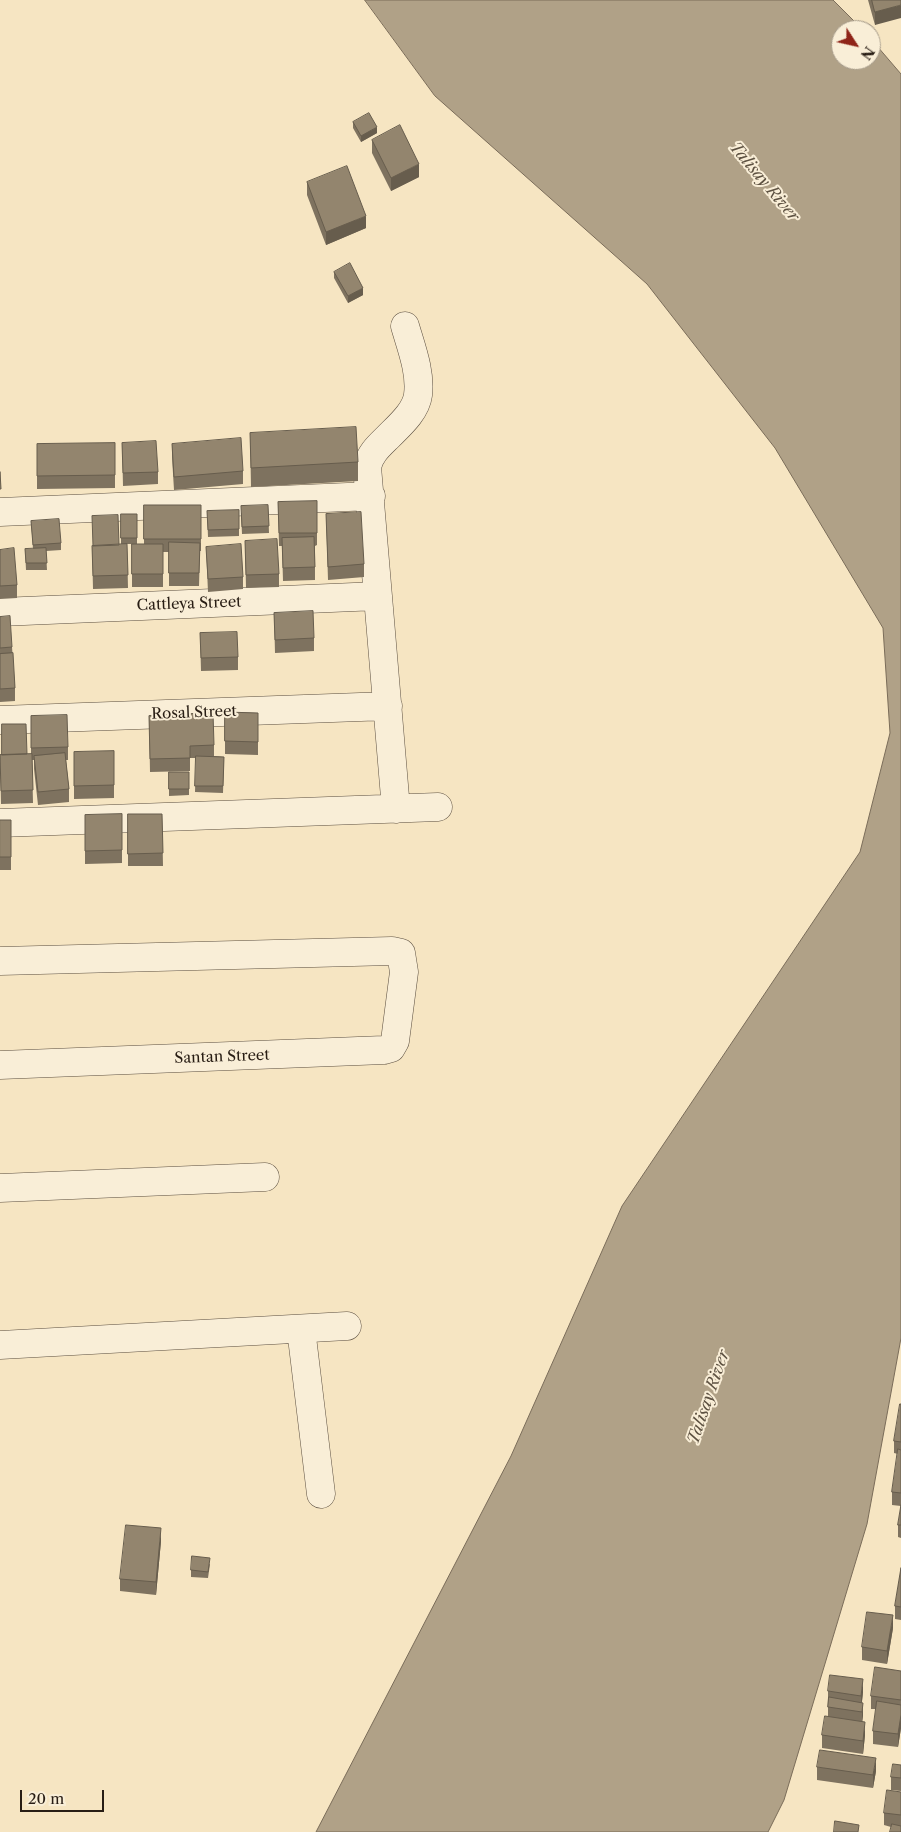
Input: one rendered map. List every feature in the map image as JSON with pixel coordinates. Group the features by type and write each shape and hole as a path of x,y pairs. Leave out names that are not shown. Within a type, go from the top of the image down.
{"street":[{"path":"396,809 371,496 367,467 369,458 402,423 411,411 418,396 418,379 405,326"},
{"path":"0,512 371,496"},
{"name":"Cattleya Street","path":"0,612 378,596"},
{"name":"Rosal Street","path":"0,720 388,706"},
{"path":"0,823 438,807"},
{"name":"Santan Street","path":"0,961 392,951 401,954 404,972 395,1041 391,1048 384,1050 0,1065"},
{"path":"0,1188 265,1178"},
{"path":"0,1345 348,1326"},
{"path":"301,1328 321,1494"}],"water":[{"name":"Talisay River","path":"365,0 833,0 853,20 831,20 831,70 881,70 881,51 901,74 901,1338 867,1524 784,1800 768,1832 316,1832 511,1456 622,1206 860,852 890,733 883,628 775,448 647,284 435,96"}],"building":[{"path":"872,0 901,0 901,5 875,12"},
{"path":"369,113 377,127 361,136 353,122"},
{"path":"400,125 419,164 391,178 372,140"},
{"path":"347,166 366,216 326,232 307,182"},
{"path":"350,263 363,288 348,296 334,272"},
{"path":"356,427 358,462 251,468 250,433"},
{"path":"241,438 243,471 174,477 172,444"},
{"path":"156,441 158,472 123,473 122,443"},
{"path":"115,443 115,475 37,476 37,444"},
{"path":"317,501 317,533 279,533 278,502"},
{"path":"144,505 201,505 201,539 144,539"},
{"path":"268,505 269,526 242,527 241,506"},
{"path":"239,510 239,529 208,530 207,511"},
{"path":"361,512 364,564 328,567 326,514"},
{"path":"121,514 137,514 137,538 121,538"},
{"path":"118,515 119,545 93,546 92,516"},
{"path":"59,519 61,543 33,545 31,521"},
{"path":"314,537 315,567 283,568 282,538"},
{"path":"277,539 279,574 246,575 245,541"},
{"path":"169,542 200,543 199,573 169,573"},
{"path":"127,544 128,575 93,576 92,546"},
{"path":"132,544 163,544 163,574 132,574"},
{"path":"241,544 243,577 208,579 206,547"},
{"path":"14,548 17,585 0,586 0,550"},
{"path":"46,548 47,563 26,563 25,549"},
{"path":"313,611 314,638 275,640 274,613"},
{"path":"10,616 12,647 0,648 0,617"},
{"path":"237,632 238,657 201,658 200,633"},
{"path":"13,653 15,688 0,689 0,654"},
{"path":"225,712 258,713 258,742 225,741"},
{"path":"213,713 214,745 190,746 190,758 150,759 149,716"},
{"path":"67,715 68,747 31,748 31,716"},
{"path":"2,724 26,724 27,754 2,755"},
{"path":"114,751 114,785 74,786 74,752"},
{"path":"65,753 69,789 38,792 34,756"},
{"path":"32,754 33,790 1,791 0,755"},
{"path":"196,756 224,757 223,786 195,786"},
{"path":"169,772 189,772 189,789 169,789"},
{"path":"122,814 122,850 85,851 85,815"},
{"path":"128,814 162,814 163,853 128,854"},
{"path":"0,820 11,820 11,857 0,857"},
{"path":"901,1404 901,1442 894,1441"},
{"path":"898,1449 901,1450 901,1493 892,1492"},
{"path":"901,1505 901,1525 898,1525"},
{"path":"126,1525 161,1528 156,1582 120,1579"},
{"path":"192,1556 210,1558 208,1572 191,1570"},
{"path":"901,1568 901,1607 895,1606"},
{"path":"867,1612 893,1615 887,1651 862,1647"},
{"path":"875,1667 901,1671 901,1700 871,1696"},
{"path":"830,1675 863,1679 861,1696 828,1691"},
{"path":"829,1697 863,1703 862,1712 828,1707"},
{"path":"877,1701 901,1705 898,1734 873,1731"},
{"path":"825,1716 865,1722 863,1741 822,1735"},
{"path":"820,1750 876,1758 873,1775 817,1767"},
{"path":"893,1764 901,1765 901,1778 891,1777"},
{"path":"887,1790 901,1792 901,1815 884,1813"},
{"path":"835,1821 859,1825 858,1832 834,1832"},
{"path":"892,1824 901,1826 901,1832 890,1832"}]}
